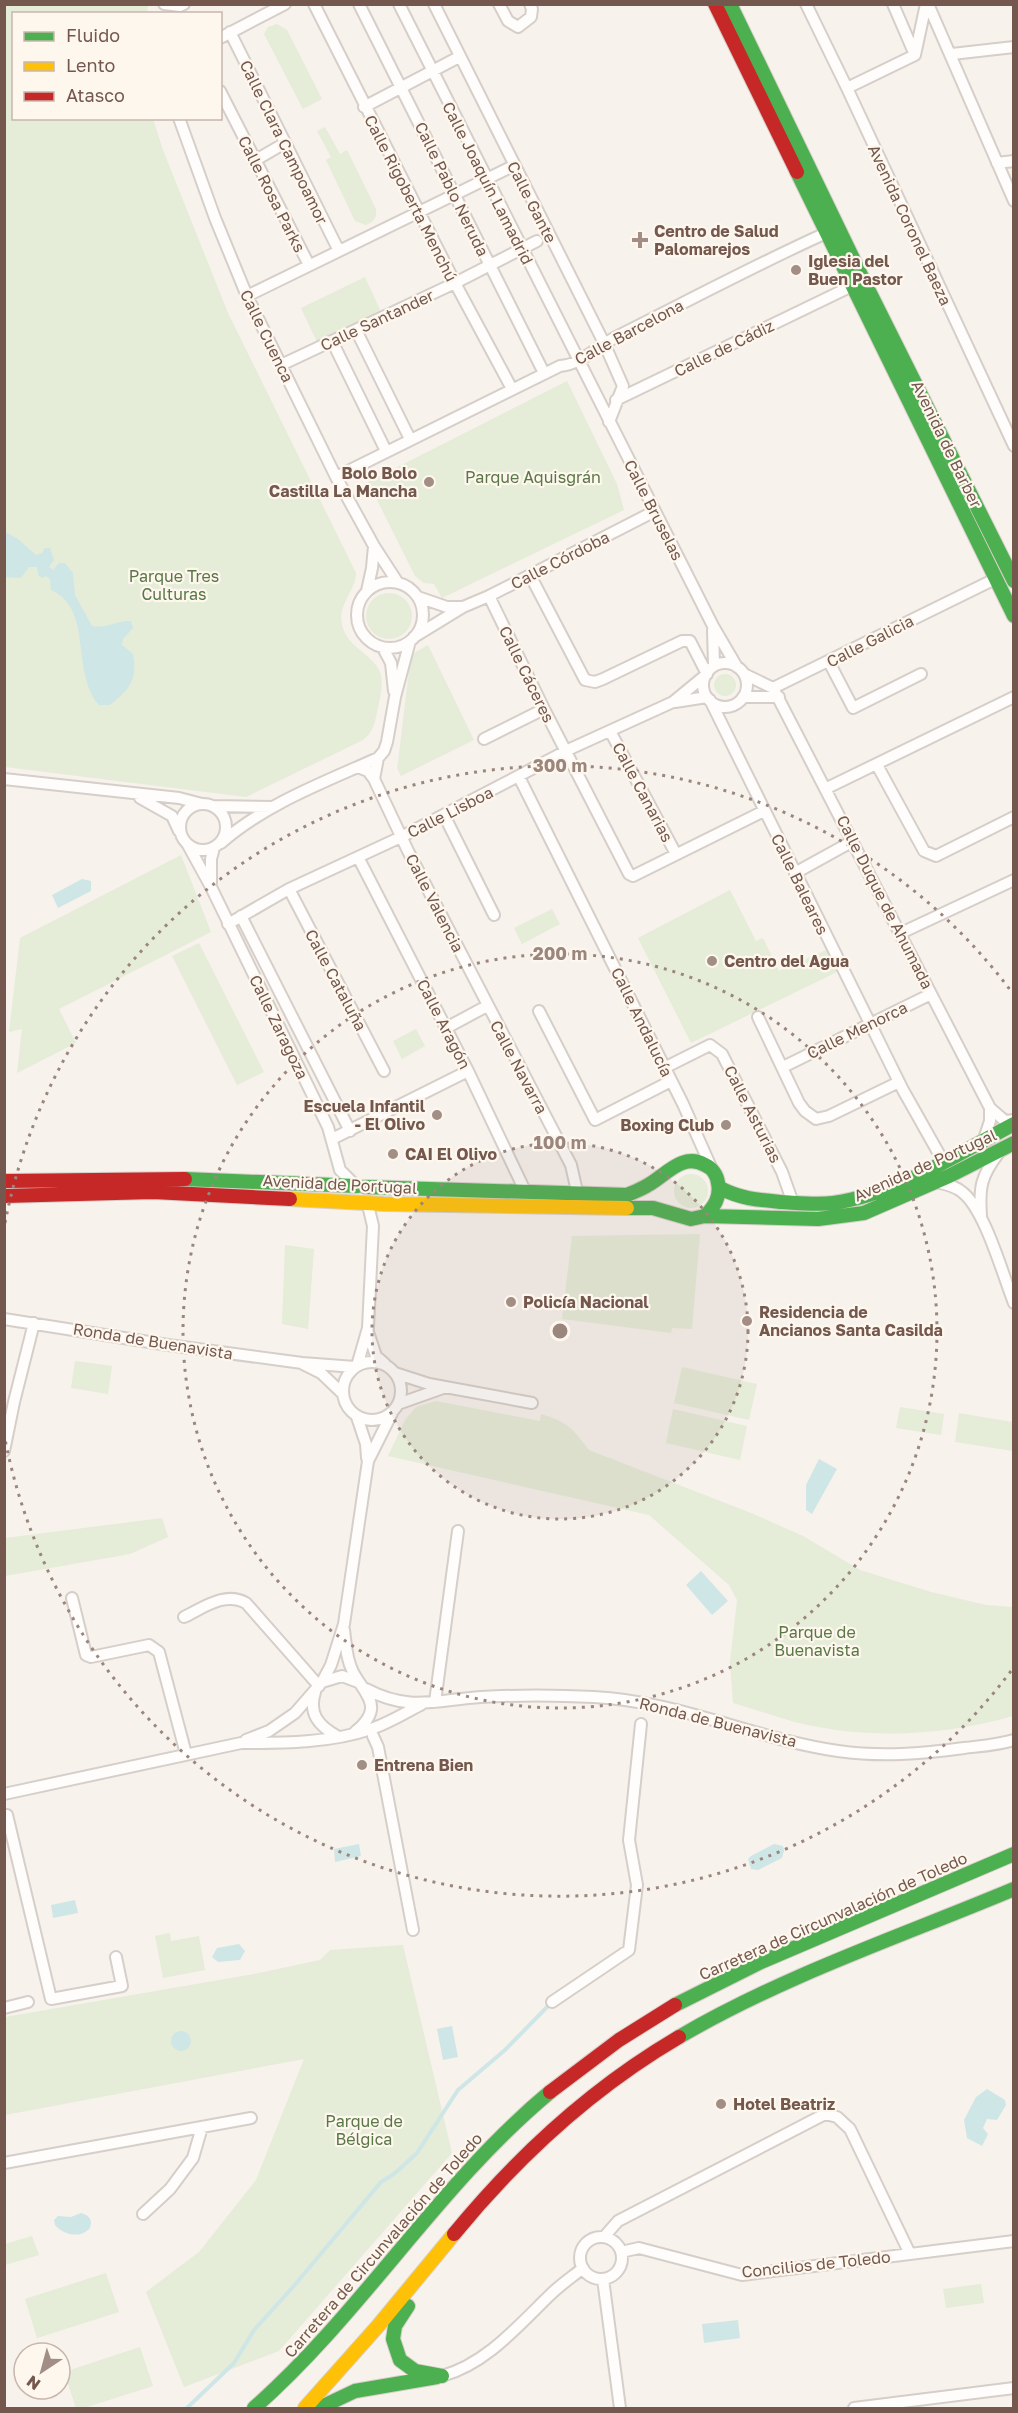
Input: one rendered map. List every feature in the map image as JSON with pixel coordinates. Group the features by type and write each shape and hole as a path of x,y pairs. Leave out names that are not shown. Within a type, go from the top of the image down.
{"main road":[{"name":"Avenida de Barber","path":"715,4 826,234 856,280 1014,581"},
{"name":"Avenida de Barber","path":"730,4 856,280 1014,616"},
{"name":"Avenida de Portugal","path":"720,1188 735,1197 746,1200 793,1203 835,1202 868,1194 895,1184 944,1161 1014,1122"},
{"name":"Avenida de Portugal","path":"4,1196 153,1192 368,1203 653,1208 691,1219 705,1216 837,1218 864,1213 936,1182 1007,1147"},
{"name":"Avenida de Portugal","path":"4,1181 170,1178 576,1195 627,1195 651,1184 688,1161"},
{"path":"688,1161 697,1162 712,1171 720,1188 717,1204 705,1216"},
{"path":"671,1170 665,1178 663,1197 673,1213"},
{"path":"941,1887 959,1869 1014,1844"},
{"name":"Carretera de Circunvalación de Toledo","path":"254,2409 287,2378 340,2319 460,2177 507,2130 577,2070 646,2022 726,1979 1014,1854"},
{"path":"305,2409 503,2178 544,2138 589,2100 662,2047 740,2003 1014,1889"},
{"path":"442,2376 414,2371 407,2367 400,2360 393,2339 395,2326 434,2271 453,2236"},
{"path":"319,2409 344,2396 370,2388 412,2384 442,2376"}],"street":[{"path":"162,4 182,7"},
{"path":"225,35 285,4"},
{"name":"Calle Rigoberta Menchú","path":"314,4 364,107 512,389"},
{"name":"Calle Pablo Neruda","path":"359,4 544,373"},
{"name":"Calle Joaquín Lamadrid","path":"399,4 578,361"},
{"name":"Calle Gante","path":"434,4 513,166 604,343 623,386 616,400"},
{"path":"499,4 508,21 518,27 531,17 530,4"},
{"name":"Avenida Coronel Baeza","path":"806,4 1014,446"},
{"path":"893,4 915,55"},
{"path":"915,55 927,4"},
{"path":"927,4 952,54 1014,201"},
{"name":"Calle Clara Campoamor","path":"225,35 285,143 339,251"},
{"path":"952,54 1014,47"},
{"path":"847,88 915,55"},
{"path":"364,107 459,57"},
{"name":"Calle Rosa Parks","path":"222,95 309,266"},
{"name":"Calle Cuenca","path":"180,120 215,218 248,297 336,477 374,546 398,583"},
{"path":"254,161 285,143"},
{"path":"997,163 1014,160"},
{"path":"248,297 513,166"},
{"name":"Calle Barcelona","path":"336,477 544,373 578,361 604,343 746,271 826,234"},
{"name":"Calle Santander","path":"281,365 455,283 537,241"},
{"name":"Calle de Cádiz","path":"616,400 856,280"},
{"path":"356,330 410,439"},
{"path":"332,341 386,451"},
{"name":"Calle Bruselas","path":"578,361 713,626 740,670"},
{"path":"594,393 604,399 616,400 609,422"},
{"name":"Calle Córdoba","path":"412,639 463,607 655,511"},
{"path":"367,591 374,546"},
{"path":"531,575 585,680 595,682 603,679 682,641 690,641 710,670"},
{"name":"Calle Galicia","path":"776,692 829,662 995,579"},
{"path":"412,639 393,648 383,648 365,638 357,619 360,599 367,591 387,582 398,583 418,597 447,607 463,607"},
{"name":"Calle Cáceres","path":"489,596 566,752"},
{"path":"135,795 172,816 188,845 200,851 217,845 235,830 275,806 378,758 384,752 387,742 395,697 412,639 423,619 418,597"},
{"name":"Calle Bruselas","path":"710,670 713,626"},
{"path":"383,648 391,663 395,697"},
{"path":"829,662 853,708 921,674"},
{"path":"723,663 740,670 776,692 743,697 729,706 720,706 709,699 704,689 710,670 723,663"},
{"name":"Calle Lisboa","path":"228,924 290,890 401,837 566,752 673,702 710,670"},
{"path":"740,670 747,688 743,697"},
{"name":"Calle Duque de Ahumada","path":"776,692 990,1108"},
{"path":"827,788 1014,697"},
{"name":"Calle Lisboa","path":"673,702 709,699"},
{"name":"Calle Baleares","path":"709,699 899,1082 944,1161"},
{"path":"484,739 544,709"},
{"name":"Calle Canarias","path":"610,731 676,854"},
{"name":"Calle Canarias","path":"566,752 629,874 633,876 764,811"},
{"path":"374,779 378,758"},
{"path":"877,765 924,851 936,856 1014,817"},
{"path":"358,767 368,771 374,779"},
{"name":"Calle Andalucía","path":"519,777 699,1138 712,1171"},
{"path":"4,779 179,798 208,805 219,810 226,823 224,837 217,845"},
{"name":"Calle Valencia","path":"374,779 487,1005"},
{"path":"180,831 181,818 190,807 275,806"},
{"path":"444,815 494,915"},
{"path":"795,873 853,841"},
{"name":"Calle Zaragoza","path":"188,845 211,887 328,1127 340,1170"},
{"name":"Calle Zaragoza","path":"211,887 211,859 217,845"},
{"name":"Calle Aragón","path":"358,857 468,1071 526,1193"},
{"path":"901,933 1014,880"},
{"name":"Calle Cataluña","path":"290,890 384,1071"},
{"name":"Calle Zaragoza","path":"241,916 350,1131"},
{"name":"Calle Menorca","path":"783,1067 931,994"},
{"path":"446,1028 487,1005"},
{"name":"Calle Navarra","path":"487,1005 571,1165 576,1195"},
{"path":"538,1011 595,1120 671,1081"},
{"path":"758,1017 805,1112 816,1119 829,1116 899,1082"},
{"name":"Calle Asturias","path":"664,1068 710,1045 722,1054 782,1172 793,1203"},
{"path":"332,1139 468,1071"},
{"path":"990,1108 1005,1121 1014,1122"},
{"path":"983,1140 990,1122 990,1108"},
{"path":"688,1161 699,1138"},
{"path":"981,1218 980,1187 984,1173 1007,1147"},
{"path":"328,1185 340,1170 361,1186 368,1203 373,1226 368,1332 356,1366 346,1377 343,1394 345,1403 357,1417 370,1421 382,1419 395,1409 447,1387"},
{"path":"936,1182 962,1192 981,1218 1014,1303"},
{"name":"Ronda de Buenavista","path":"4,1319 302,1363 356,1366"},
{"path":"4,1451 34,1323"},
{"path":"368,1332 376,1356 400,1382 401,1395 395,1409"},
{"path":"356,1366 369,1362 447,1387 532,1402"},
{"name":"Ronda de Buenavista","path":"302,1363 321,1373 343,1394"},
{"name":"Ronda de Buenavista","path":"368,1461 395,1409"},
{"name":"Ronda de Buenavista","path":"241,1743 269,1731 304,1706 332,1665 344,1624 368,1461 366,1444 357,1417"},
{"path":"435,1702 458,1531"},
{"path":"72,1598 86,1654 91,1657 149,1645 159,1652 186,1754"},
{"path":"184,1617 222,1599 237,1598 246,1603 319,1687 312,1705 314,1715 326,1730 337,1736"},
{"name":"Ronda de Buenavista","path":"344,1624 348,1661 363,1686 370,1710 367,1720 354,1733"},
{"name":"Ronda de Buenavista","path":"319,1687 342,1676 352,1678 396,1702 422,1704 480,1697 551,1695 622,1700 684,1712 808,1744 853,1752 912,1755 1014,1740"},
{"name":"Ronda de Buenavista","path":"4,1794 241,1743 274,1743 354,1733 378,1726 422,1704"},
{"path":"552,2002 629,1950 637,1885 629,1840 640,1724"},
{"path":"373,1737 378,1747 413,1929"},
{"path":"7,1815 51,1999 122,1986 116,1957"},
{"path":"4,2008 28,2002"},
{"path":"604,2237 618,2221 825,2114 837,2117 850,2129 910,2254"},
{"path":"4,2163 251,2118"},
{"path":"143,2214 170,2188 193,2158 202,2127"},
{"path":"597,2237 604,2237 615,2242 621,2252 620,2266 616,2272 603,2279 591,2276 583,2268 580,2255 585,2243 597,2237"},
{"name":"Concilios de Toledo","path":"621,2252 639,2248 741,2275 1014,2241"},
{"path":"442,2376 468,2367 494,2349 551,2293 583,2268"},
{"path":"603,2279 620,2409"},
{"path":"854,2409 1014,2388"}],"green space":[{"name":"Parque Tres Culturas","path":"5,5 148,5 147,12 12,12 12,120 153,120 163,150 228,313 356,573 342,611 342,625 350,641 378,669 382,684 380,696 375,722 367,737 246,797 5,767"},
{"path":"277,24 287,30 322,99 303,109 264,34 268,27"},
{"path":"325,127 340,154 347,150 376,209 374,219 366,225 355,221 326,160 331,157 317,131"},
{"path":"365,277 381,312 317,342 301,308"},
{"name":"Parque Aquisgrán","path":"567,381 617,484 624,510 442,598 434,584 424,583 415,576 368,482"},
{"path":"389,593 398,594 405,600 411,607 411,625 405,632 398,638 389,639 380,638 373,632 367,625 366,616 367,607 373,600 380,594"},
{"path":"428,645 474,740 401,776 397,768 410,662 414,653"},
{"path":"725,674 733,677 736,685 733,693 725,696 717,693 714,685 717,677"},
{"path":"181,855 211,932 59,1009 76,1043 17,1073 22,1029 9,1032 20,938"},
{"name":"Centro del Agua","path":"730,890 756,941 763,938 779,971 826,950 837,972 691,1043 638,938"},
{"path":"552,909 560,924 522,944 514,928"},
{"path":"199,943 264,1072 237,1085 172,956"},
{"path":"416,1029 425,1046 402,1059 393,1041"},
{"path":"691,1174 703,1179 708,1191 703,1203 691,1208 679,1203 674,1191 679,1179"},
{"path":"700,1234 692,1329 672,1328 671,1333 562,1319 572,1236"},
{"path":"285,1245 314,1249 308,1329 282,1324"},
{"path":"75,1361 112,1366 108,1394 71,1388"},
{"path":"682,1367 757,1384 749,1420 674,1403"},
{"name":"Parque de Buenavista","path":"436,1401 540,1421 541,1414 550,1417 569,1427 589,1450 751,1513 803,1536 860,1570 931,1592 986,1605 1013,1607 1013,1716 960,1728 877,1733 822,1728 733,1703 730,1662 737,1600 729,1585 649,1515 388,1456 405,1420 416,1407"},
{"path":"900,1407 944,1414 941,1435 896,1428"},
{"path":"673,1409 747,1426 740,1460 666,1443"},
{"path":"959,1413 1013,1422 1013,1451 955,1442"},
{"path":"162,1518 168,1537 130,1554 5,1576 5,1538"},
{"path":"170,1933 171,1941 199,1936 205,1970 163,1978 155,1936"},
{"name":"Parque de Bélgica","path":"403,1945 452,2153 279,2351 184,2387 146,2292 199,2252 256,2180 304,2059 5,2115 5,2017 254,1974 320,1960 330,1950"},
{"path":"32,2236 39,2255 5,2265 5,2244"},
{"path":"106,2273 119,2312 37,2338 25,2299"},
{"path":"981,2284 984,2303 946,2308 943,2289"},
{"path":"140,2347 153,2386 84,2408 76,2408 72,2396 72,2369"}],"shaded area":[{"path":"5,532 18,539 36,555 42,553 45,548 50,548 54,560 49,567 53,570 59,563 65,563 73,573 75,595 92,626 131,621 133,628 123,639 122,645 133,654 133,678 127,689 110,705 99,705 90,691 73,611 64,599 51,590 50,579 38,575 37,567 29,567 21,578 5,577"},
{"path":"82,879 91,881 91,891 58,908 52,895"},
{"path":"819,1459 837,1469 812,1514 806,1510 806,1485"},
{"path":"701,1571 728,1601 712,1615 686,1585"},
{"path":"359,1844 361,1856 335,1862 334,1849"},
{"path":"774,1844 783,1846 782,1858 758,1870 751,1869 748,1859"},
{"path":"75,1900 78,1913 53,1918 51,1905"},
{"path":"239,1944 245,1951 240,1960 218,1962 212,1957 217,1948"},
{"path":"452,2026 458,2057 443,2060 437,2029"},
{"path":"177,2031 185,2031 191,2037 191,2045 185,2051 177,2051 171,2045 171,2037"},
{"path":"987,2089 1005,2100 1006,2105 997,2120 987,2119 983,2128 988,2134 982,2146 967,2138 964,2120 976,2097"},
{"path":"81,2213 91,2220 90,2228 82,2234 67,2233 55,2225 54,2220 58,2216 71,2217"},
{"path":"738,2320 740,2338 704,2343 702,2324"}],"waterway":[{"path":"187,2408 234,2363 254,2330 381,2182 394,2174 417,2153 458,2090 505,2050 551,2003"}],"traffic: fast":[{"path":"730,4 861,275 1014,581"},
{"path":"797,172 1014,616"},
{"path":"720,1188 758,1200 808,1204 827,1204 857,1198 904,1182 1014,1124"},
{"path":"627,1208 653,1208 691,1219 705,1216 818,1219 864,1213 949,1176 1014,1143"},
{"path":"365,1187 627,1195 646,1186 675,1166 689,1161 708,1166 717,1177 716,1201 705,1216"},
{"path":"185,1179 357,1186"},
{"path":"675,2005 761,1962 1014,1854"},
{"path":"679,2037 760,1994 802,1975 1014,1889"},
{"path":"254,2408 330,2331 472,2167 550,2092"},
{"path":"408,2306 395,2326 393,2339 400,2360 415,2371 442,2376"},
{"path":"319,2408 355,2391 437,2377"}],"traffic: slow":[{"path":"290,1199 384,1204 627,1208"},
{"path":"305,2408 378,2326 454,2234"}],"traffic: jam":[{"path":"715,4 797,172"},
{"path":"4,1181 185,1179"},
{"path":"4,1196 153,1192 290,1199"},
{"path":"550,2092 619,2040 675,2005"},
{"path":"454,2234 504,2177 558,2125 616,2078 679,2037"}],"place":[{"name":"Centro de Salud Palomarejos","path":"640,240"},
{"name":"Iglesia del Buen Pastor","path":"796,270"},
{"name":"Bolo Bolo Castilla La Mancha","path":"429,482"},
{"name":"Centro del Agua","path":"712,961"},
{"name":"Escuela Infantil - El Olivo","path":"437,1115"},
{"name":"Boxing Club","path":"726,1125"},
{"name":"CAI El Olivo","path":"393,1154"},
{"name":"Policía Nacional","path":"511,1302"},
{"name":"Residencia de Ancianos Santa Casilda","path":"747,1321"},
{"name":"Entrena Bien","path":"362,1765"},
{"name":"Hotel Beatriz","path":"721,2104"}]}
